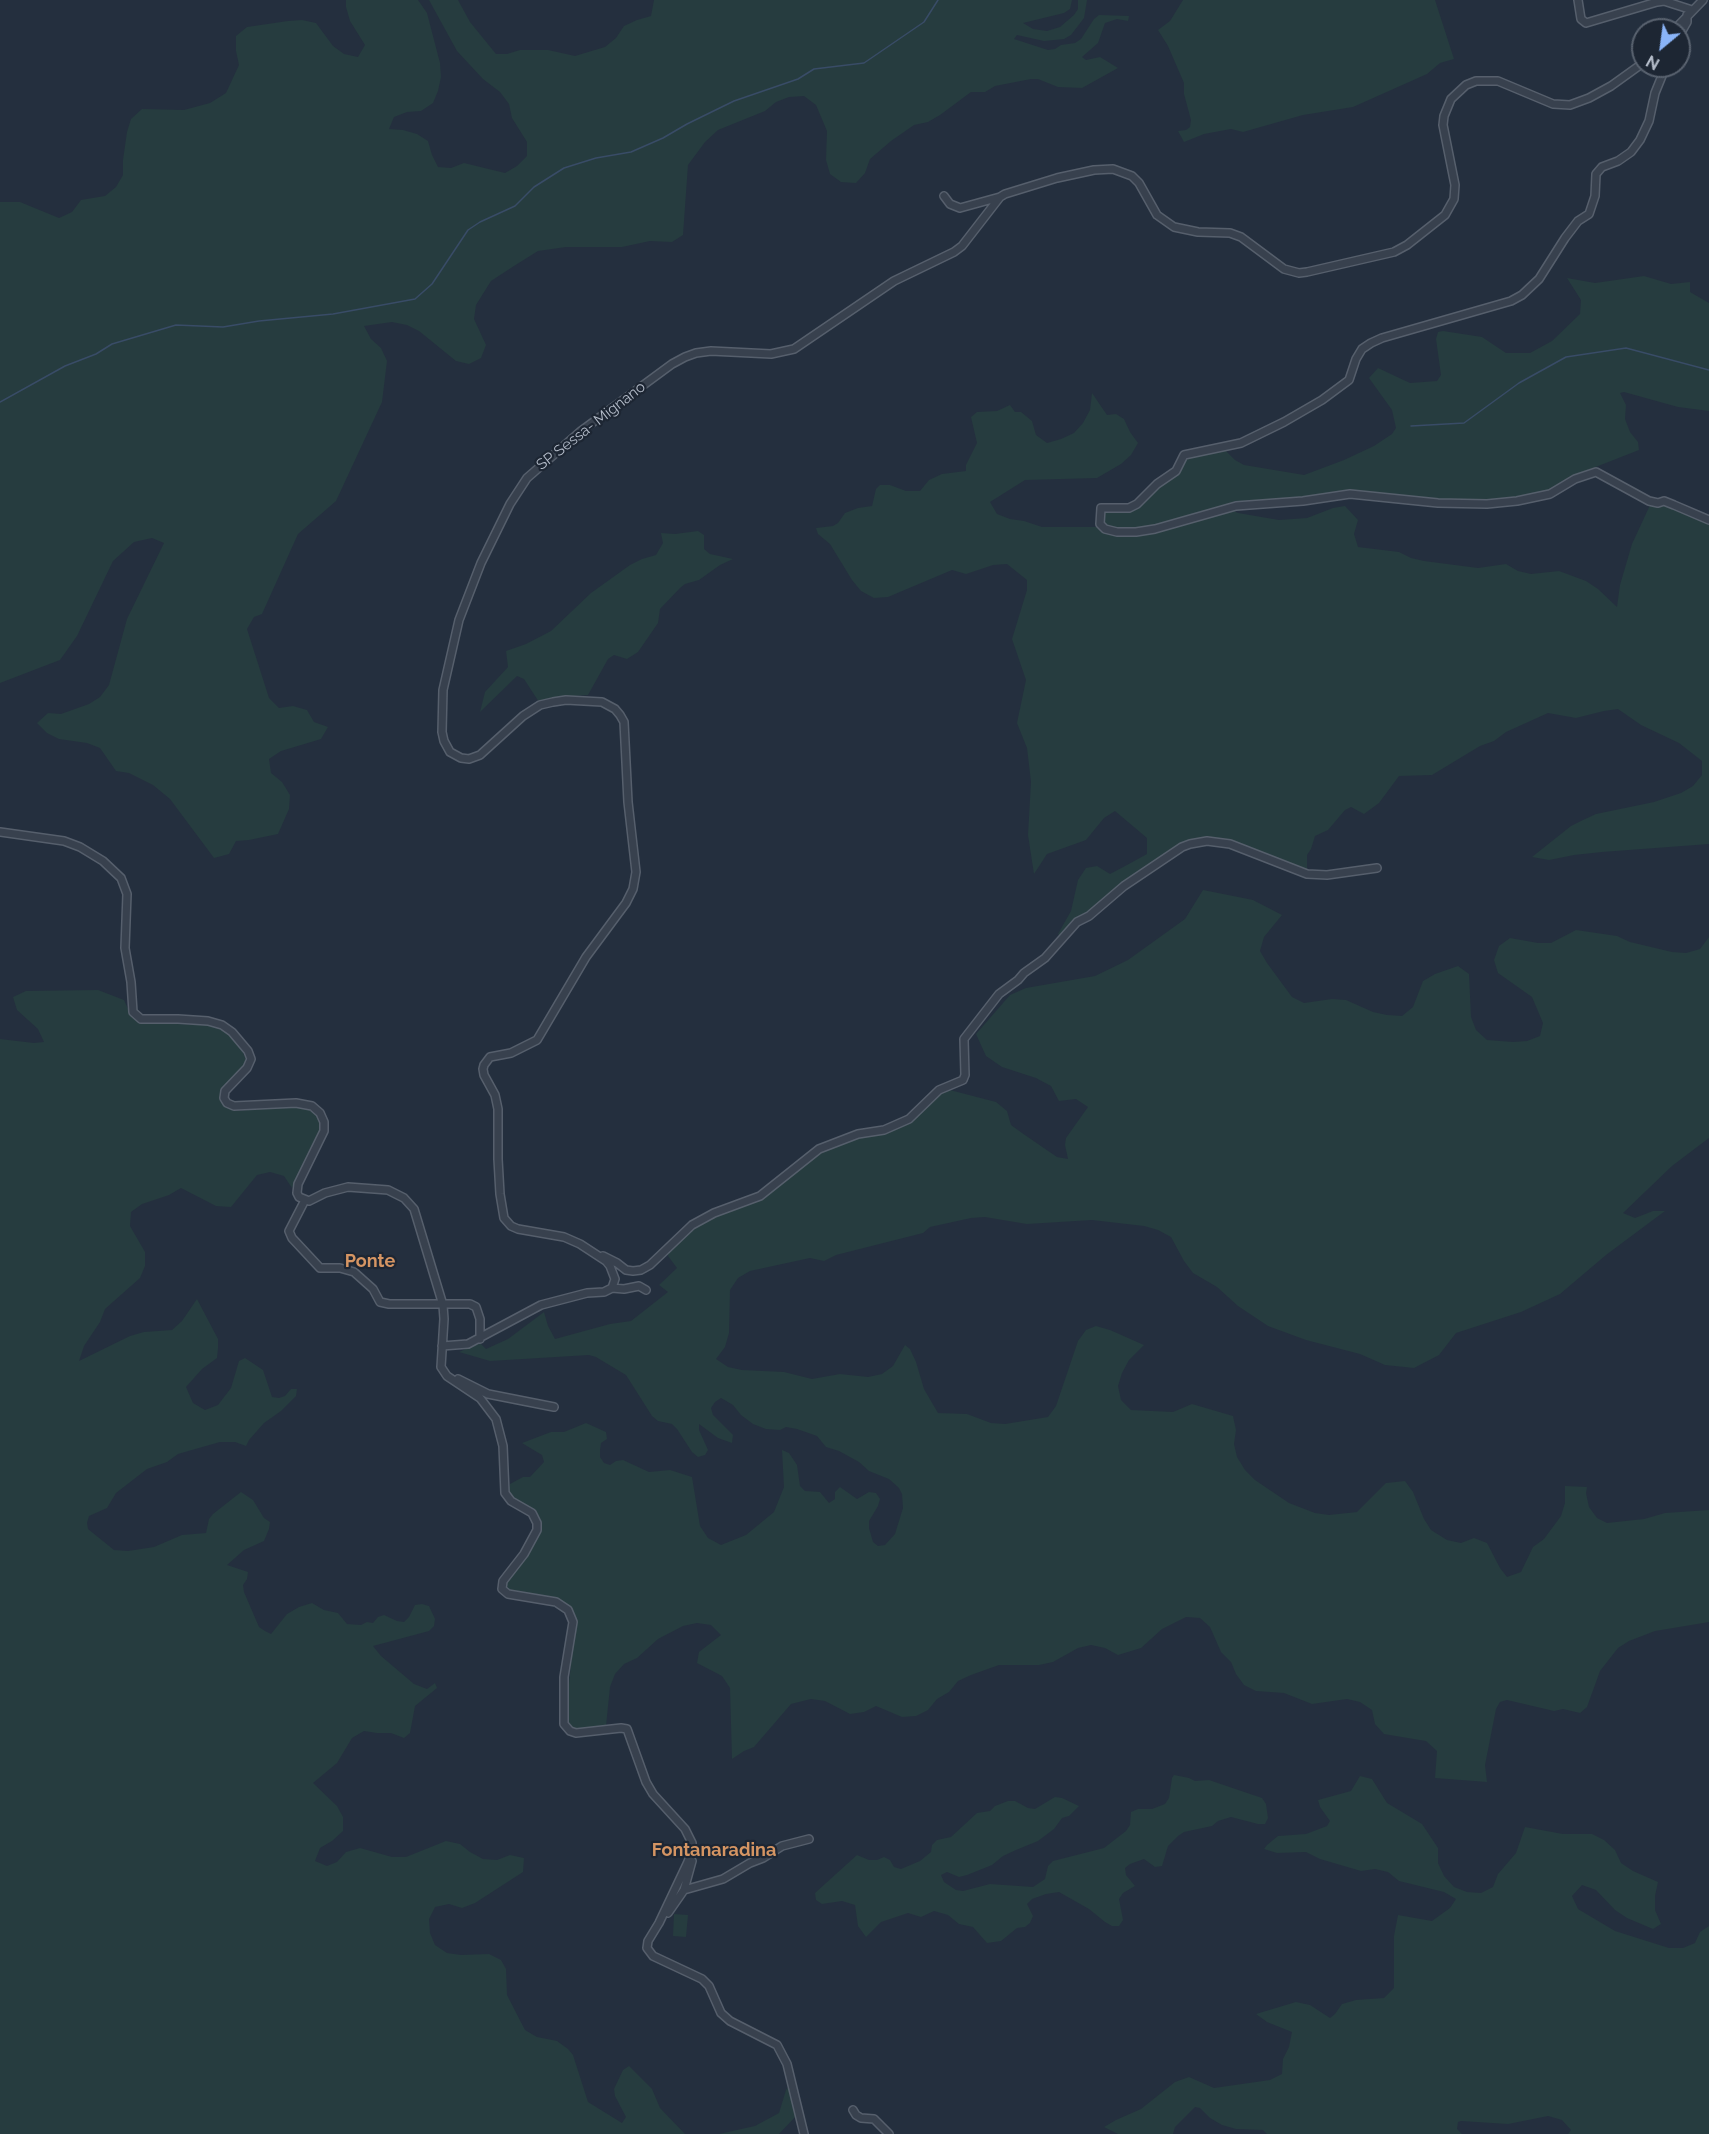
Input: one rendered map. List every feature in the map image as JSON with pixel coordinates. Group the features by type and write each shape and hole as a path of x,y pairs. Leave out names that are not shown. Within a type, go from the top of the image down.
{"street":[{"path":"1578,0 1581,19 1586,23 1664,1 1689,12"},
{"path":"1684,18 1703,0"},
{"path":"1688,18 1689,12"},
{"path":"944,196 950,204 960,208 1058,177 1113,169 1132,176 1139,183 1157,214 1174,227 1198,232 1230,233 1241,237 1284,269 1299,273 1307,272 1394,252 1407,245 1445,215 1454,199 1455,185 1443,125 1444,116 1451,99 1466,85 1484,80 1498,81 1552,104 1570,105 1605,90 1631,72"},
{"path":"1661,78 1655,93 1649,121 1640,140 1631,152 1618,161 1602,167 1596,174 1595,196 1589,214 1578,221 1565,237 1539,279 1522,295 1511,301 1371,343 1362,349 1356,359 1349,380 1322,400 1241,443 1184,455 1176,471 1157,484 1137,504 1129,508 1101,508 1100,524 1105,529 1117,532 1136,532 1155,529 1236,506 1303,501 1350,494 1438,503 1497,503 1550,494 1575,479 1596,472 1649,501 1658,503 1664,501 1709,520"},
{"name":"SP Sessa- Mignano","path":"601,1257 564,1237 515,1228 504,1218 498,1159 498,1109 495,1095 483,1069 490,1057 511,1053 537,1040 591,949 626,903 633,889 636,872 628,802 626,730 620,715 608,705 594,701 566,700 540,705 523,716 480,755 469,759 461,758 450,752 442,732 443,690 454,638 469,591 506,514 527,478 558,450 619,402 672,364 696,353 711,351 771,354 794,349 894,281 962,246 1000,197"},
{"path":"0,832 64,841 80,847 103,861 121,878 127,894 125,948 133,1012 141,1019 178,1018 208,1021 222,1025 232,1032 248,1051 251,1059 249,1066 225,1091 226,1102 234,1106 296,1103 312,1106 320,1113 324,1122 324,1131 296,1188 299,1197 305,1200 315,1200 325,1193 348,1187 388,1190 404,1198 417,1213 443,1305 441,1367 447,1377 480,1398 496,1419 503,1446 505,1493 511,1501 532,1514 537,1522 537,1530 524,1554 503,1581 503,1591 508,1594 560,1603 566,1607 573,1622 564,1677 564,1724 570,1731 576,1733 627,1729 646,1782 653,1794 685,1829 692,1843 691,1866 684,1890 658,1923"},
{"path":"601,1257 605,1256 626,1270 633,1271 650,1265 692,1225 714,1213 760,1196 819,1149 858,1134 884,1130 909,1119 939,1090 963,1080 965,1075 964,1039 999,994 1045,958 1077,922 1089,916 1124,886 1182,847 1190,843 1207,841 1230,844 1307,874 1327,875 1377,868"},
{"path":"305,1200 289,1231 292,1238 320,1268 340,1268 354,1272 373,1289 380,1302 400,1305 470,1304 476,1307 480,1319 480,1339"},
{"path":"601,1257 614,1272 615,1279 612,1288"},
{"path":"442,1346 468,1344 550,1302 604,1292 612,1288 639,1287 646,1290"},
{"path":"447,1377 459,1379 488,1394 554,1407"},
{"path":"684,1890 723,1879 782,1846 809,1839"},
{"path":"691,1854 648,1941 647,1948 653,1956 702,1979 709,1986 721,2013 730,2021 777,2045 787,2064 804,2134"},
{"path":"853,2110 861,2118 874,2119 889,2134"}],"green space":[{"path":"346,0 418,0 427,13 440,63 441,77 438,91 433,103 421,111 407,112 394,117 389,129 417,134 428,141 438,167 451,168 464,163 505,173 527,156 527,142 512,118 509,104 500,92 483,79 457,51 429,0 458,0 470,22 496,54 507,54 520,50 548,50 575,56 605,47 616,38 624,26 651,16 654,0 1072,0 1070,9 1064,13 1023,23 1033,29 1047,31 1060,27 1074,15 1078,9 1078,0 1087,0 1084,18 1071,35 1064,39 1044,41 1017,35 1014,39 1048,50 1075,43 1081,39 1099,15 1129,16 1128,21 1117,19 1105,23 1098,43 1082,57 1086,60 1100,57 1118,68 1082,88 1058,87 1038,79 1031,79 995,86 985,92 971,92 940,115 928,122 914,125 891,141 870,159 865,173 856,183 841,182 830,174 826,160 827,131 816,105 804,96 789,97 776,102 765,111 718,130 705,142 688,165 683,235 672,242 650,241 622,247 566,247 538,251 491,281 476,305 474,319 486,345 481,358 469,364 456,361 419,331 407,325 392,322 364,326 371,339 381,348 387,361 382,402 336,501 298,534 262,614 254,617 247,629 269,698 279,708 293,706 307,710 314,722 328,727 321,739 281,751 269,759 271,773 282,782 290,795 289,809 278,834 236,841 229,854 214,858 170,799 153,785 129,773 116,771 100,748 87,743 59,739 47,733 37,723 48,713 61,714 89,704 100,697 109,685 127,619 164,543 152,538 134,542 113,561 77,636 60,660 0,683 0,202 20,202 59,218 72,212 81,200 105,196 116,187 123,175 127,132 131,119 142,109 184,110 210,103 226,93 239,65 236,36 247,27 302,20 316,23 333,46 344,54 358,57 365,45 350,21"},
{"path":"1183,0 1435,0 1454,59 1440,63 1427,74 1353,107 1303,115 1243,132 1231,129 1204,134 1184,142 1178,131 1190,127 1191,120 1184,94 1184,83 1168,46 1158,30 1170,21"},
{"path":"1644,276 1671,284 1690,282 1690,292 1709,303 1709,411 1678,407 1624,392 1620,393 1626,405 1625,419 1630,432 1638,442 1639,450 1588,470 1547,491 1509,500 1452,501 1358,492 1332,492 1303,498 1230,505 1140,529 1110,529 1105,523 1103,513 1126,511 1172,478 1186,457 1223,448 1244,465 1304,475 1344,460 1374,446 1392,434 1396,428 1392,410 1369,378 1378,368 1410,383 1437,381 1441,375 1436,339 1438,332 1443,331 1482,337 1506,353 1530,353 1552,341 1580,314 1581,300 1567,278 1595,283"},
{"path":"1092,393 1107,415 1116,414 1124,419 1138,443 1131,455 1121,464 1097,478 1025,480 990,502 997,514 1042,527 1097,527 1103,531 1132,534 1230,509 1238,513 1279,520 1307,518 1345,506 1358,520 1354,534 1358,547 1399,552 1424,561 1478,568 1506,564 1518,571 1531,574 1559,571 1586,581 1617,607 1620,585 1632,544 1651,503 1663,504 1709,522 1709,844 1602,852 1549,860 1532,857 1571,826 1583,820 1596,814 1654,802 1681,793 1693,786 1702,775 1702,761 1679,743 1641,725 1618,709 1576,718 1548,713 1506,732 1432,775 1399,776 1379,803 1364,814 1351,807 1345,810 1328,830 1315,836 1307,855 1307,871 1202,840 1188,841 1060,937 1058,934 1071,911 1078,880 1086,868 1097,866 1110,874 1147,854 1147,838 1115,811 1104,818 1086,840 1047,854 1034,874 1028,835 1031,782 1027,748 1017,723 1026,680 1012,639 1027,590 1027,580 1007,564 993,565 966,574 952,570 888,597 874,598 861,591 830,544 818,534 816,528 833,526 845,513 872,506 876,489 880,485 890,485 906,491 920,491 929,480 942,474 966,471 966,465 977,443 971,417 977,412 997,411 1010,405 1015,412 1021,412 1032,421 1036,435 1047,443 1074,433 1083,423 1090,410"},
{"path":"698,531 704,535 704,549 710,554 733,559 699,580 680,588 660,609 658,623 638,652 627,659 614,655 608,659 588,695 560,697 539,702 524,679 517,676 480,712 485,692 508,667 506,651 551,631 591,593 630,565 656,555 663,543 661,533"},
{"path":"1203,890 1253,900 1282,915 1264,937 1260,951 1292,997 1304,1003 1332,999 1346,1000 1373,1012 1402,1016 1413,1007 1423,981 1458,966 1469,974 1471,1017 1476,1030 1487,1040 1527,1041 1540,1036 1543,1023 1532,997 1498,973 1494,960 1499,946 1510,938 1551,943 1576,930 1617,936 1630,942 1686,953 1700,949 1709,937 1709,1138 1672,1166 1623,1213 1635,1218 1653,1211 1665,1211 1606,1255 1560,1294 1521,1312 1456,1333 1439,1355 1414,1368 1385,1365 1360,1354 1306,1340 1268,1326 1238,1306 1217,1287 1193,1273 1171,1237 1158,1230 1144,1226 1092,1220 1027,1224 985,1217 930,1227 923,1233 836,1255 824,1261 810,1258 750,1271 738,1278 730,1290 729,1333 725,1347 716,1359 728,1367 742,1370 784,1372 812,1379 840,1374 868,1377 882,1374 893,1366 905,1345 910,1349 924,1389 938,1413 967,1414 991,1423 1005,1424 1048,1417 1056,1406 1078,1341 1086,1330 1096,1326 1144,1345 1129,1360 1118,1386 1121,1400 1131,1410 1173,1412 1192,1404 1233,1416 1236,1430 1234,1444 1237,1457 1245,1470 1255,1480 1289,1503 1315,1513 1329,1515 1357,1512 1386,1483 1405,1481 1413,1492 1431,1530 1447,1540 1461,1543 1474,1538 1487,1543 1507,1577 1521,1572 1533,1547 1544,1539 1561,1516 1565,1503 1565,1486 1587,1487 1589,1507 1597,1518 1607,1523 1644,1519 1665,1513 1709,1510 1709,1622 1655,1631 1618,1648 1600,1671 1587,1707 1580,1713 1563,1709 1554,1711 1507,1700 1500,1702 1496,1709 1485,1765 1487,1782 1435,1778 1437,1751 1426,1741 1384,1734 1375,1724 1372,1710 1360,1702 1347,1699 1312,1704 1284,1693 1256,1691 1244,1685 1231,1662 1221,1652 1210,1627 1200,1618 1186,1617 1162,1629 1141,1648 1118,1655 1105,1648 1091,1645 1078,1648 1053,1662 1039,1665 999,1665 971,1675 958,1681 928,1710 916,1716 902,1717 876,1706 864,1712 850,1714 825,1701 811,1699 791,1704 754,1747 732,1759 730,1688 722,1676 697,1663 699,1652 721,1635 711,1625 697,1623 683,1626 658,1639 637,1658 624,1664 615,1674 610,1687 606,1726 583,1731 573,1729 567,1724 566,1714 575,1623 573,1614 570,1608 555,1598 511,1592 506,1585 529,1554 541,1529 540,1518 535,1512 510,1494 510,1484 523,1477 530,1477 544,1462 542,1455 522,1443 551,1432 564,1432 586,1423 606,1432 607,1439 601,1443 600,1450 600,1457 604,1463 610,1465 623,1460 649,1472 670,1470 692,1477 700,1526 708,1538 721,1545 746,1535 774,1512 784,1487 782,1450 789,1453 797,1465 800,1486 805,1491 820,1492 829,1503 835,1499 835,1492 840,1487 857,1499 869,1492 876,1493 880,1499 869,1521 869,1528 873,1542 878,1546 885,1545 895,1534 903,1508 902,1494 889,1479 869,1471 859,1462 839,1451 826,1447 817,1436 797,1429 786,1427 780,1430 766,1429 753,1424 733,1405 721,1398 711,1408 713,1415 733,1435 732,1443 718,1438 699,1424 699,1430 708,1450 705,1455 698,1457 672,1424 658,1421 652,1416 626,1375 596,1357 589,1355 490,1361 459,1352 480,1343 486,1349 508,1339 544,1312 555,1339 610,1324 631,1321 668,1292 659,1285 677,1268 668,1256 669,1251 686,1235 708,1220 771,1192 821,1152 860,1136 905,1125 946,1089 996,1102 1007,1111 1011,1125 1057,1157 1068,1159 1066,1138 1088,1107 1076,1099 1059,1101 1051,1086 1036,1078 1002,1067 986,1056 976,1034 1010,995 1026,988 1095,976 1128,960 1185,919"},
{"path":"98,990 124,1000 129,1011 138,1021 209,1025 228,1032 241,1048 247,1062 222,1090 220,1095 224,1106 237,1111 290,1106 307,1107 319,1117 321,1126 292,1188 284,1176 270,1172 257,1175 231,1207 216,1206 181,1188 169,1195 142,1204 131,1212 130,1226 145,1252 145,1266 140,1278 105,1309 100,1322 84,1346 79,1361 130,1336 144,1332 172,1330 182,1321 197,1299 218,1339 218,1348 217,1358 202,1369 186,1387 193,1403 205,1410 218,1405 231,1388 239,1361 245,1358 263,1370 272,1397 279,1398 285,1396 291,1389 297,1389 296,1396 264,1423 246,1446 235,1442 220,1442 178,1454 167,1462 147,1469 116,1493 107,1508 89,1516 88,1529 114,1550 128,1551 154,1547 182,1535 206,1533 209,1519 213,1514 241,1492 253,1500 264,1518 270,1522 269,1529 264,1541 244,1550 227,1565 248,1572 243,1585 244,1592 259,1627 265,1631 271,1634 287,1614 312,1603 324,1610 338,1613 347,1624 361,1625 367,1622 373,1623 378,1617 384,1615 404,1622 415,1605 429,1606 435,1619 434,1626 429,1631 373,1646 381,1656 414,1684 427,1689 435,1683 437,1688 415,1706 410,1733 404,1738 391,1733 364,1731 352,1738 337,1763 313,1783 337,1806 343,1817 343,1831 320,1848 315,1861 327,1866 337,1862 346,1852 360,1848 392,1857 406,1857 446,1841 460,1844 483,1859 497,1860 510,1855 524,1858 523,1872 475,1903 462,1908 449,1904 435,1907 429,1919 430,1933 435,1945 447,1953 489,1954 501,1960 506,1969 507,1995 525,2030 537,2037 557,2041 568,2049 573,2055 588,2102 622,2123 626,2117 615,2096 614,2089 623,2070 629,2066 652,2089 660,2108 685,2134 0,2134 0,1039 44,1042 38,1029 17,1010 13,997 26,991"},
{"path":"1174,1775 1195,1781 1209,1780 1262,1798 1266,1804 1268,1818 1265,1824 1258,1824 1231,1817 1218,1821 1212,1826 1184,1832 1168,1846 1162,1866 1155,1867 1144,1859 1130,1864 1125,1868 1126,1875 1135,1886 1123,1893 1119,1899 1123,1920 1119,1926 1112,1926 1089,1909 1059,1892 1032,1899 1027,1904 1033,1916 1030,1923 1025,1927 1017,1928 1001,1941 987,1943 973,1927 959,1924 948,1915 934,1911 921,1917 908,1913 881,1922 866,1937 858,1926 855,1905 842,1901 822,1904 816,1900 815,1893 857,1855 869,1860 884,1857 890,1860 894,1867 901,1869 920,1861 931,1852 932,1845 937,1840 951,1837 977,1813 990,1811 995,1806 1008,1801 1015,1801 1035,1809 1055,1797 1062,1798 1079,1806 1069,1816 1062,1818 1054,1829 1038,1841 967,1875 959,1877 947,1872 941,1875 944,1882 956,1890 963,1891 990,1884 1033,1887 1045,1879 1048,1866 1053,1861 1104,1848 1126,1831 1130,1825 1131,1812 1138,1809 1152,1809 1165,1804 1169,1798"},
{"path":"1360,1776 1372,1779 1387,1803 1422,1824 1438,1848 1438,1863 1444,1876 1454,1887 1467,1892 1481,1893 1493,1887 1498,1874 1516,1853 1525,1827 1563,1834 1592,1834 1604,1840 1615,1850 1621,1863 1658,1882 1655,1910 1661,1924 1653,1929 1627,1918 1615,1910 1596,1890 1582,1885 1572,1896 1578,1909 1615,1931 1669,1948 1683,1948 1695,1943 1700,1932 1709,1926 1709,2134 1568,2134 1571,2130 1562,2120 1548,2116 1508,2124 1461,2121 1458,2122 1457,2129 1462,2134 1267,2134 1263,2130 1236,2129 1222,2125 1200,2108 1195,2107 1175,2127 1173,2134 1118,2134 1104,2127 1141,2109 1175,2082 1189,2077 1214,2088 1270,2080 1282,2074 1283,2059 1289,2047 1292,2032 1267,2022 1256,2014 1296,2002 1310,2005 1330,2018 1342,2004 1356,2000 1384,1998 1394,1988 1394,1936 1398,1915 1432,1921 1450,1908 1456,1899 1444,1892 1399,1881 1388,1872 1375,1869 1361,1871 1320,1859 1306,1852 1277,1853 1264,1849 1278,1836 1306,1834 1327,1826 1330,1821 1318,1800 1351,1791"},
{"path":"674,1914 688,1915 686,1937 673,1936"},
{"path":"789,2086 797,2115 779,2134 719,2134 755,2126 779,2113"}],"waterway":[{"path":"0,402 65,366 96,354 112,344 176,325 223,327 333,314 415,299 432,284 468,230 515,206 534,187 564,168 596,158 631,152 734,101 798,79 814,69 864,63 924,22 938,0"},
{"path":"1411,426 1464,423 1519,383 1566,357 1626,348 1709,370"}],"district":[{"name":"Ponte","path":"370,1262"},
{"name":"Fontanaradina","path":"714,1851"}]}
